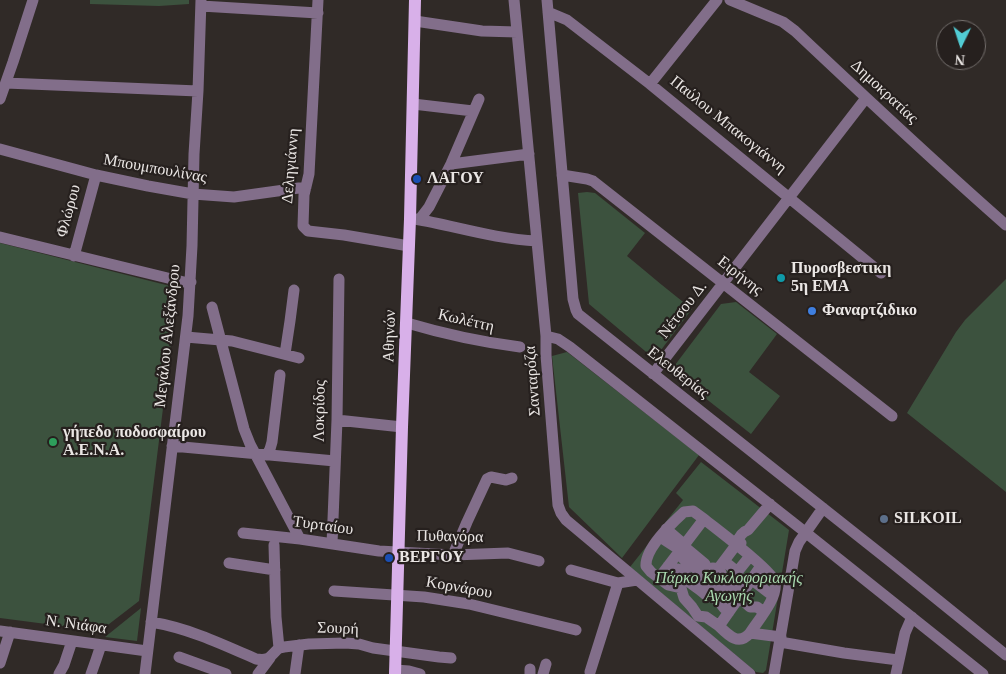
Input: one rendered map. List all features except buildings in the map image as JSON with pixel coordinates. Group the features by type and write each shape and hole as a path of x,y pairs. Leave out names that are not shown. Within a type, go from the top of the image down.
{"main road":[{"name":"Αθηνών","path":"395,672 409,246 415,220 413,104 415,0"}],"street":[{"path":"0,100 33,0"},
{"name":"Δεληγιάννη","path":"318,0 309,174 303,199 304,226 308,231 409,246"},
{"name":"Σανταρόζα","path":"514,0 546,336 558,506 566,520 750,674"},
{"name":"Ελευθερίας","path":"547,0 573,299 576,310 583,319 1006,655"},
{"path":"650,84 717,0"},
{"name":"Δημοκρατίας","path":"730,0 790,26 1006,225"},
{"path":"756,11 762,0"},
{"path":"201,3 318,12"},
{"name":"Μεγάλου Αλεξάνδρου","path":"145,674 191,282 201,3"},
{"name":"Παύλου Μπακογιάννη","path":"548,12 567,20 650,84 881,273"},
{"path":"415,21 482,31 517,32"},
{"path":"6,83 198,91"},
{"name":"Νέτσου Δ.","path":"653,374 866,98"},
{"path":"415,220 430,207 479,99"},
{"path":"413,104 473,111"},
{"name":"Μπουμπουλίνας","path":"0,149 96,175 193,194 234,197 306,186"},
{"path":"451,164 529,154"},
{"name":"Φλώρου","path":"74,256 96,175"},
{"name":"Ειρήνης","path":"562,175 588,178 593,181 892,416"},
{"path":"415,220 505,238 537,241"},
{"path":"0,237 184,282 191,282"},
{"name":"Λοκρίδος","path":"330,547 337,420 339,279"},
{"path":"284,354 294,290"},
{"path":"212,307 244,430 300,539"},
{"name":"Κωλέττη","path":"407,323 498,345 520,347"},
{"path":"546,336 558,339 570,347 983,674"},
{"path":"186,337 232,341 299,358"},
{"path":"267,455 272,442 280,375"},
{"path":"337,420 402,427"},
{"path":"172,446 335,461"},
{"path":"453,555 466,522 487,479 491,477 509,480 512,478"},
{"path":"704,581 712,568 721,565 736,545 737,540 770,504"},
{"path":"774,674 795,551 799,542 823,508"},
{"path":"693,511 704,519 773,576 775,582 771,601 750,633 742,640 737,640 706,617 698,616 684,598 681,588 668,585 646,566 647,555 663,533 684,512 693,511"},
{"path":"659,578 704,519"},
{"name":"Τυρταίου","path":"243,533 300,539 330,547 399,552"},
{"path":"663,533 680,550 687,550 705,564 704,581 706,595 718,600 729,612"},
{"path":"287,538 300,544 330,547"},
{"path":"258,674 279,648 274,545"},
{"name":"Πυθαγόρα","path":"399,552 453,555 501,553 539,561"},
{"path":"721,565 738,571 750,556"},
{"path":"229,562 274,570"},
{"path":"720,582 721,565"},
{"path":"668,566 685,573 689,582 704,581 710,585 727,582 737,590 739,597 750,607 751,613 761,616"},
{"path":"719,626 761,566"},
{"path":"572,570 618,583 637,580"},
{"path":"752,580 773,596"},
{"path":"590,672 618,583"},
{"name":"Κορνάρου","path":"334,591 424,598 469,604 576,630"},
{"path":"896,674 905,632 912,618"},
{"path":"151,622 186,630 256,659 264,660 270,658"},
{"path":"0,663 5,632"},
{"name":"Ν. Νιάφα","path":"5,632 147,651"},
{"path":"750,633 844,653 898,660"},
{"path":"59,674 64,666 72,641"},
{"name":"Σουρή","path":"279,648 345,643 396,652 452,658"},
{"path":"91,674 101,645"},
{"path":"295,674 299,645"},
{"path":"179,657 226,674"},
{"path":"395,672 409,671 420,674"}],"green space":[{"path":"90,0 189,0 189,4 159,6 90,4"},
{"path":"578,193 595,193 645,233 627,256 692,309 658,354 651,356 589,304"},
{"path":"0,243 178,288 139,601 100,631 0,618"},
{"path":"1006,279 1006,492 907,413 956,332 965,320"},
{"path":"736,302 777,334 749,372 780,396 751,434 677,376 675,365 721,304"},
{"path":"567,352 699,455 622,558 569,507 552,356"},
{"name":"Πάρκο Κυκλοφοριακής Αγωγής","path":"701,462 789,530 766,670 763,673 756,672 630,567 683,500 676,493"},
{"path":"141,608 137,641 105,637"}],"place":[{"name":"ΛΑΓΟΥ","path":"417,179"},
{"name":"Πυροσβεστικη 5η ΕΜΑ","path":"781,278"},
{"name":"Φαναρτζιδικο","path":"812,311"},
{"name":"γήπεδο ποδοσφαίρου Α.Ε.Ν.Α.","path":"53,442"},
{"name":"SILKOIL","path":"884,519"},
{"name":"ΒΕΡΓΟΥ","path":"389,558"}]}
